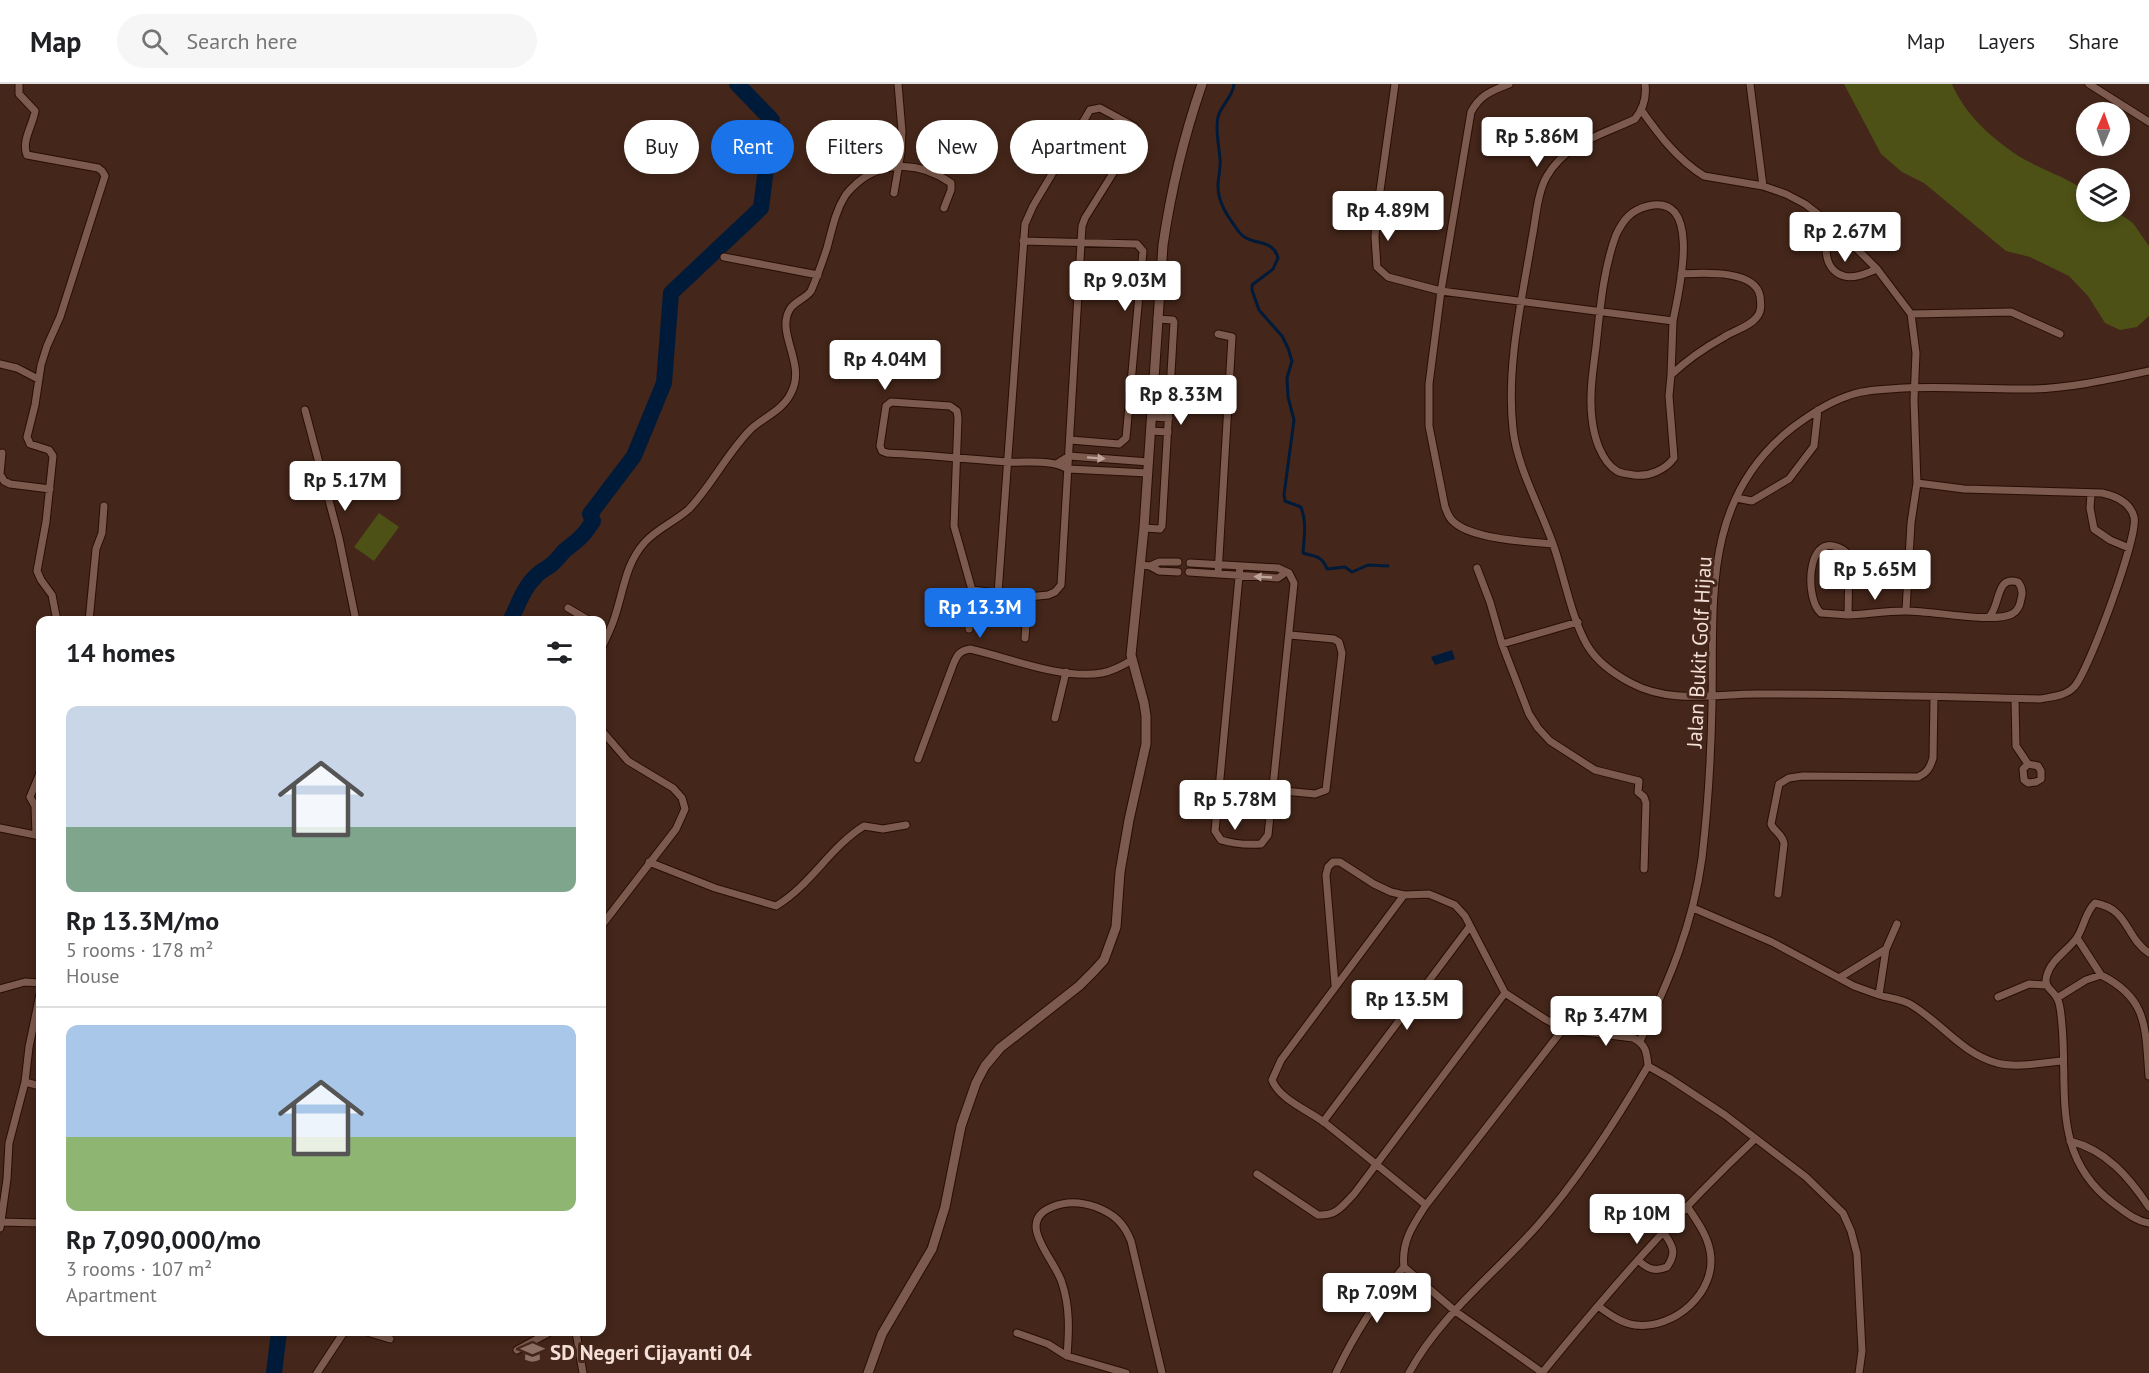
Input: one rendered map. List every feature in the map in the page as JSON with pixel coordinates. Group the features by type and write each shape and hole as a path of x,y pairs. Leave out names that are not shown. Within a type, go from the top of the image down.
{"main road":[{"path":"868,1373 882,1334 932,1249 945,1207 961,1126 976,1083 985,1066 1000,1048 1079,986 1104,960 1116,927 1120,872 1146,744 1144,703 1132,660 1146,566 1144,528 1163,244 1169,204 1186,137 1203,84"}],"street":[{"path":"19,84 19,94 35,111 25,144 27,155 98,168 105,177 60,317 47,346 27,437 30,444 51,452 53,460 46,522 37,571 52,595 56,616"},
{"path":"898,84 901,120"},
{"path":"1395,84 1375,237 1377,267 1388,277 1441,291 1673,321"},
{"path":"1509,84 1486,93 1477,101 1471,112 1441,291 1429,384 1429,426 1449,518 1467,531 1514,541 1553,544"},
{"path":"1645,84 1645,102 1642,111 1635,119 1575,146 1558,162 1545,179 1521,301 1513,377 1512,428 1517,454 1553,544 1586,644 1597,660 1631,683 1656,694 1683,697 1761,694 2040,699 2064,694 2074,687 2082,675 2096,642 2129,548 2134,523 2134,517 2129,508 2122,500 2103,493 1964,489 1917,483"},
{"path":"1750,84 1764,186"},
{"path":"2089,84 2149,122"},
{"path":"972,591 1028,597 1048,595 1055,592 1061,585 1083,221 1137,135 1135,127 1100,108 1090,110 1033,206 1025,224 998,593"},
{"path":"1642,111 1664,142 1695,171 1713,178 1764,186 1805,204 1836,228 1877,268 1911,314 1916,353 1917,483 1911,523 1906,610"},
{"path":"904,167 929,172 951,183 951,190 944,208"},
{"path":"606,638 616,616 628,568 645,542 687,510 739,442 752,428 776,411 791,394 796,373 786,329 787,318 794,304 807,297 818,275 846,193 870,174"},
{"path":"894,194 898,174"},
{"path":"1650,205 1664,206 1673,210 1679,217 1683,230 1681,274 1673,321 1670,405 1675,447 1674,458 1669,465 1642,476 1619,473 1601,451 1592,418 1593,375 1599,313 1609,260 1623,221 1634,211 1650,205"},
{"path":"1836,228 1830,234 1826,251 1828,262 1836,272 1852,277 1877,268"},
{"path":"1023,240 1137,244 1143,251 1126,438 1119,444 1070,440"},
{"path":"724,257 818,275"},
{"path":"1671,375 1706,347 1752,322 1760,312 1761,304 1759,291 1748,279 1719,275 1681,274"},
{"path":"1911,314 2011,312 2061,334"},
{"path":"1144,528 1160,529 1162,526 1169,417 1174,322 1157,319"},
{"path":"1218,334 1232,337 1218,574"},
{"path":"0,364 17,368 38,379"},
{"name":"Jalan Bukit Golf Hijau","path":"1640,1041 1663,994 1688,929 1693,908 1702,860 1708,802 1714,575 1729,513 1754,466 1775,442 1818,410 1845,396 1915,387 2035,389 2086,384 2149,371"},
{"path":"969,629 972,591 954,526 957,457 958,418 955,408 891,402 886,406 880,446 882,451 957,457 1008,462 1059,463 1068,469 1148,473"},
{"path":"305,410 339,538 355,616"},
{"path":"1736,498 1752,501 1789,479 1814,446 1818,410"},
{"path":"1152,417 1169,417"},
{"path":"1151,431 1168,432"},
{"path":"2,453 0,474 4,481 9,484 50,489"},
{"path":"1059,463 1069,456 1149,462"},
{"path":"2091,494 2090,508 2094,529 2110,540 2129,548"},
{"path":"89,616 96,549 102,534 104,506"},
{"path":"1848,615 1850,560 1845,550 1833,545 1826,546 1817,552 1812,567 1813,601 1821,613 1848,615 1906,610 1989,617 2011,615 2018,610 2022,593 2018,582 2004,583 1996,607 1989,617"},
{"path":"1146,566 1159,562 1178,562"},
{"path":"1190,563 1278,568 1289,573 1294,583 1269,835 1261,844 1232,843 1221,840 1215,831 1240,566"},
{"path":"1146,566 1159,571 1178,572"},
{"path":"1477,568 1502,644 1529,714 1543,734 1595,770 1639,781 1638,792 1644,797 1646,803 1644,869"},
{"path":"1189,572 1278,578 1285,573"},
{"path":"1025,638 1028,597"},
{"path":"568,608 582,616"},
{"path":"1502,644 1578,621"},
{"path":"1274,790 1315,794 1326,790 1341,665 1342,653 1339,642 1334,639 1290,635"},
{"path":"918,759 958,653 970,649 1066,672 1086,674 1105,672 1132,660"},
{"path":"1055,718 1066,672"},
{"path":"1778,894 1784,844 1782,836 1771,824 1779,784 1789,778 1803,776 1918,777 1925,774 1933,758 1934,698"},
{"path":"2015,699 2016,746 2028,764"},
{"path":"606,736 628,761 673,788 684,803 685,809 676,829 606,919"},
{"path":"36,783 30,798 35,806 36,816"},
{"path":"649,862 715,888 776,906 806,884 859,829 864,826 882,829 906,825"},
{"path":"0,828 36,835"},
{"path":"1335,985 1326,875 1328,867 1333,862 1340,861 1374,884 1404,895 1429,894 1455,905 1470,926 1505,993 1545,1019 1563,1029 1633,1038 1640,1041 1647,1051 1648,1066 1612,1124 1545,1216 1426,1343 1409,1373"},
{"path":"1404,895 1281,1060 1272,1080 1275,1087 1283,1094 1323,1122 1426,1205"},
{"path":"2149,953 2139,944 2121,915 2098,903 2092,905 2077,938 2050,968 2046,985 2057,998 2062,1026 2064,1108 2070,1141 2084,1173 2105,1197 2131,1216 2149,1223"},
{"path":"1693,908 1772,942 1865,991 1908,1003 1956,1041 1971,1051 1998,1063 2013,1065 2062,1061"},
{"path":"1879,995 1886,949 1897,924"},
{"path":"1323,1122 1470,926"},
{"path":"2077,938 2101,975 2126,991 2136,1002 2146,1027 2149,1076"},
{"path":"1839,978 1886,949"},
{"path":"2057,998 2086,980 2101,975"},
{"path":"0,989 24,982 36,983"},
{"path":"1998,997 2028,984 2046,985"},
{"path":"1257,1174 1318,1215 1330,1215 1354,1194 1505,993"},
{"path":"36,1025 25,1082 9,1143 7,1179 0,1225 36,1223"},
{"path":"1336,1373 1366,1318 1404,1267 1403,1254 1408,1234 1426,1205 1563,1029"},
{"path":"1648,1066 1725,1115 1806,1177 1843,1213 1857,1254 1862,1351 1859,1373"},
{"path":"25,1082 36,1085"},
{"path":"1404,1267 1455,1311 1543,1373 1598,1306 1687,1206 1755,1139"},
{"path":"2070,1141 2094,1149 2116,1166 2149,1207"},
{"path":"1067,1356 1068,1312 1062,1282 1037,1237 1035,1223 1037,1215 1045,1209 1076,1202 1104,1210 1116,1217 1126,1228 1162,1373"},
{"path":"1598,1306 1620,1320 1634,1325 1646,1325 1662,1321 1693,1304 1701,1294 1711,1264 1710,1252 1699,1224 1687,1206"},
{"path":"1639,1261 1654,1270 1667,1267 1674,1256 1673,1247 1664,1233"},
{"path":"1017,1333 1048,1344 1067,1356 1126,1373"},
{"path":"317,1373 341,1336"},
{"path":"380,1336 390,1339"},
{"path":"517,1350 543,1336"},
{"path":"577,1336 583,1373"}],"green space":[{"path":"1844,84 1952,84 1971,115 1998,141 2025,160 2076,185 2076,222 2130,221 2133,223 2149,246 2149,316 2137,327 2120,330 2105,323 2088,296 2069,276 2030,257 2006,251 1924,183 1902,172 1881,154"},
{"path":"379,513 399,527 374,561 354,547"}],"water":[{"path":"1452,650 1455,659 1435,665 1431,657"}],"waterway":[{"path":"512,616 531,581 586,531 593,521 590,514 634,456 664,383 671,293 761,208 772,120 737,84"},
{"path":"1234,84 1232,93 1217,122 1220,163 1218,193 1225,210 1239,232 1244,237 1271,247 1278,258 1273,269 1252,285 1252,290 1259,310 1282,336 1292,361 1287,378 1288,397 1294,420 1285,501 1301,507 1305,524 1303,553 1320,559 1327,569 1345,567 1352,572 1368,565 1388,566"},
{"path":"274,1373 279,1336"}],"place":[{"name":"SD Negeri Cijayanti 04","path":"532,1352"}]}
